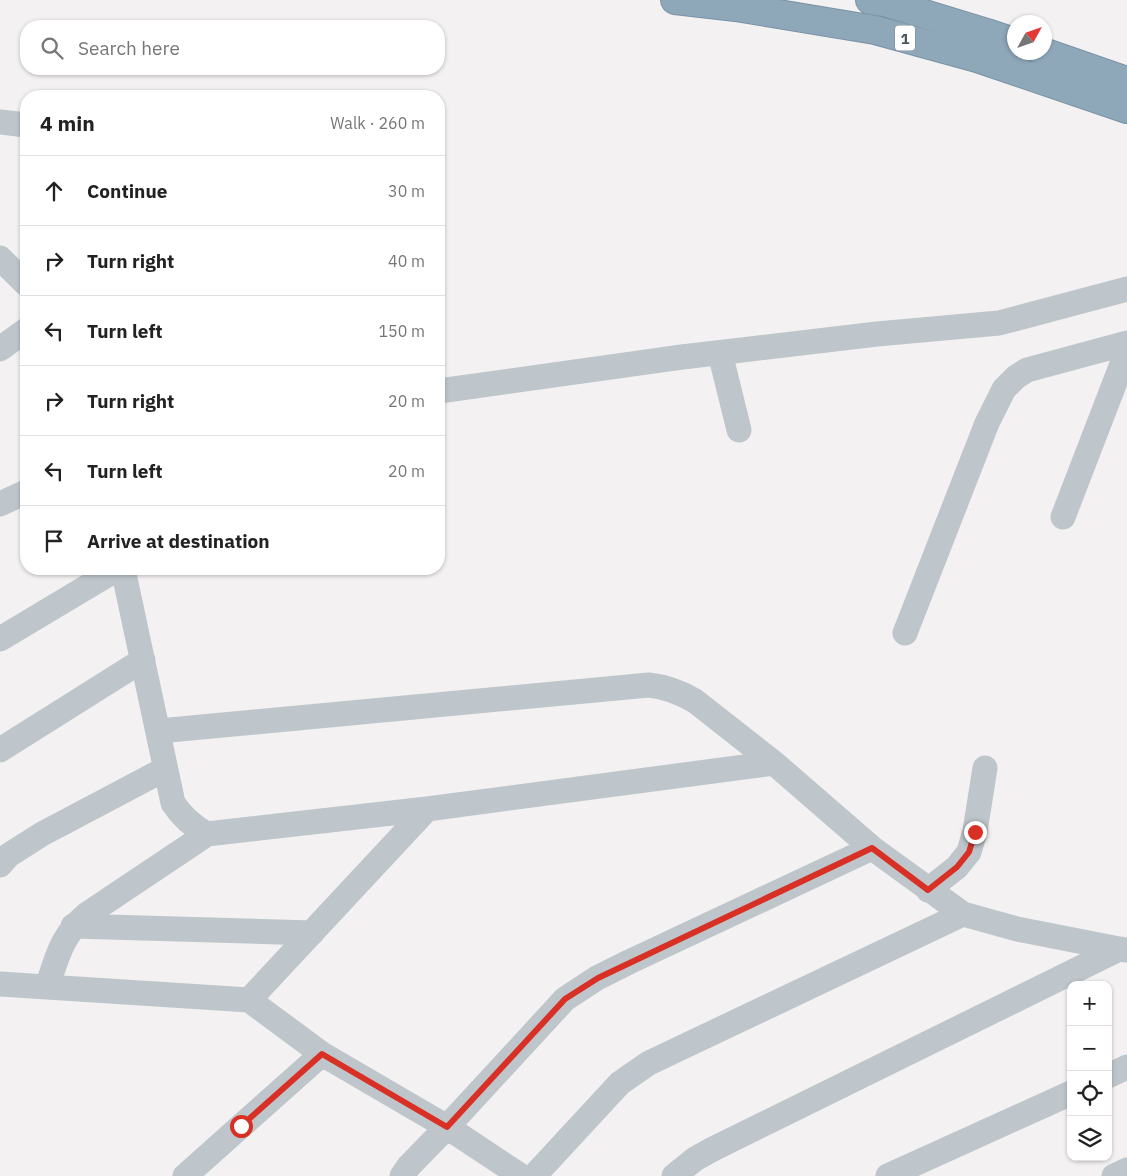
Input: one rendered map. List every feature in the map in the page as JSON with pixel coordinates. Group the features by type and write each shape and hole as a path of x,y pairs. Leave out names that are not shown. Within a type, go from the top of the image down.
{"highway":[{"name":"1","path":"675,0 737,4 875,30 977,58 1127,109"},
{"name":"1","path":"870,0 885,2 1007,39"},
{"path":"1052,55 1127,82"}],"street":[{"path":"0,122 20,124"},
{"path":"0,258 20,278"},
{"path":"445,390 720,353 877,334 999,322 1127,289"},
{"path":"0,349 20,334"},
{"path":"905,633 988,423 1004,389 1016,377 1027,370 1127,343"},
{"path":"1064,517 1127,351"},
{"path":"720,353 739,430"},
{"path":"0,504 20,495"},
{"path":"0,638 107,575"},
{"path":"124,575 159,730 173,803 193,827 207,834"},
{"path":"0,750 143,660"},
{"path":"159,730 649,685 667,687 695,701 774,763 872,848 963,914 1025,930 1123,950"},
{"path":"47,987 62,943 72,926 207,834 426,809 774,763"},
{"path":"928,890 957,867 969,852 975,832 985,768"},
{"path":"0,866 9,854 42,834 165,769"},
{"path":"249,1000 426,809"},
{"path":"402,1176 408,1166 447,1127 565,999 598,978 629,962 872,848"},
{"path":"534,1176 620,1083 649,1062 963,914"},
{"path":"72,926 312,933"},
{"path":"675,1176 694,1159 713,1149 1123,950"},
{"path":"0,984 249,1000 322,1054 447,1127 521,1176"},
{"path":"185,1176 322,1054"},
{"path":"1112,1074 1127,1068"},
{"path":"888,1176 1067,1095"},
{"path":"1114,1176 1127,1170"}],"route":[{"path":"241,1126 322,1054 447,1127 565,999 598,978 872,848 928,890 957,867 969,852 975,832"}]}
